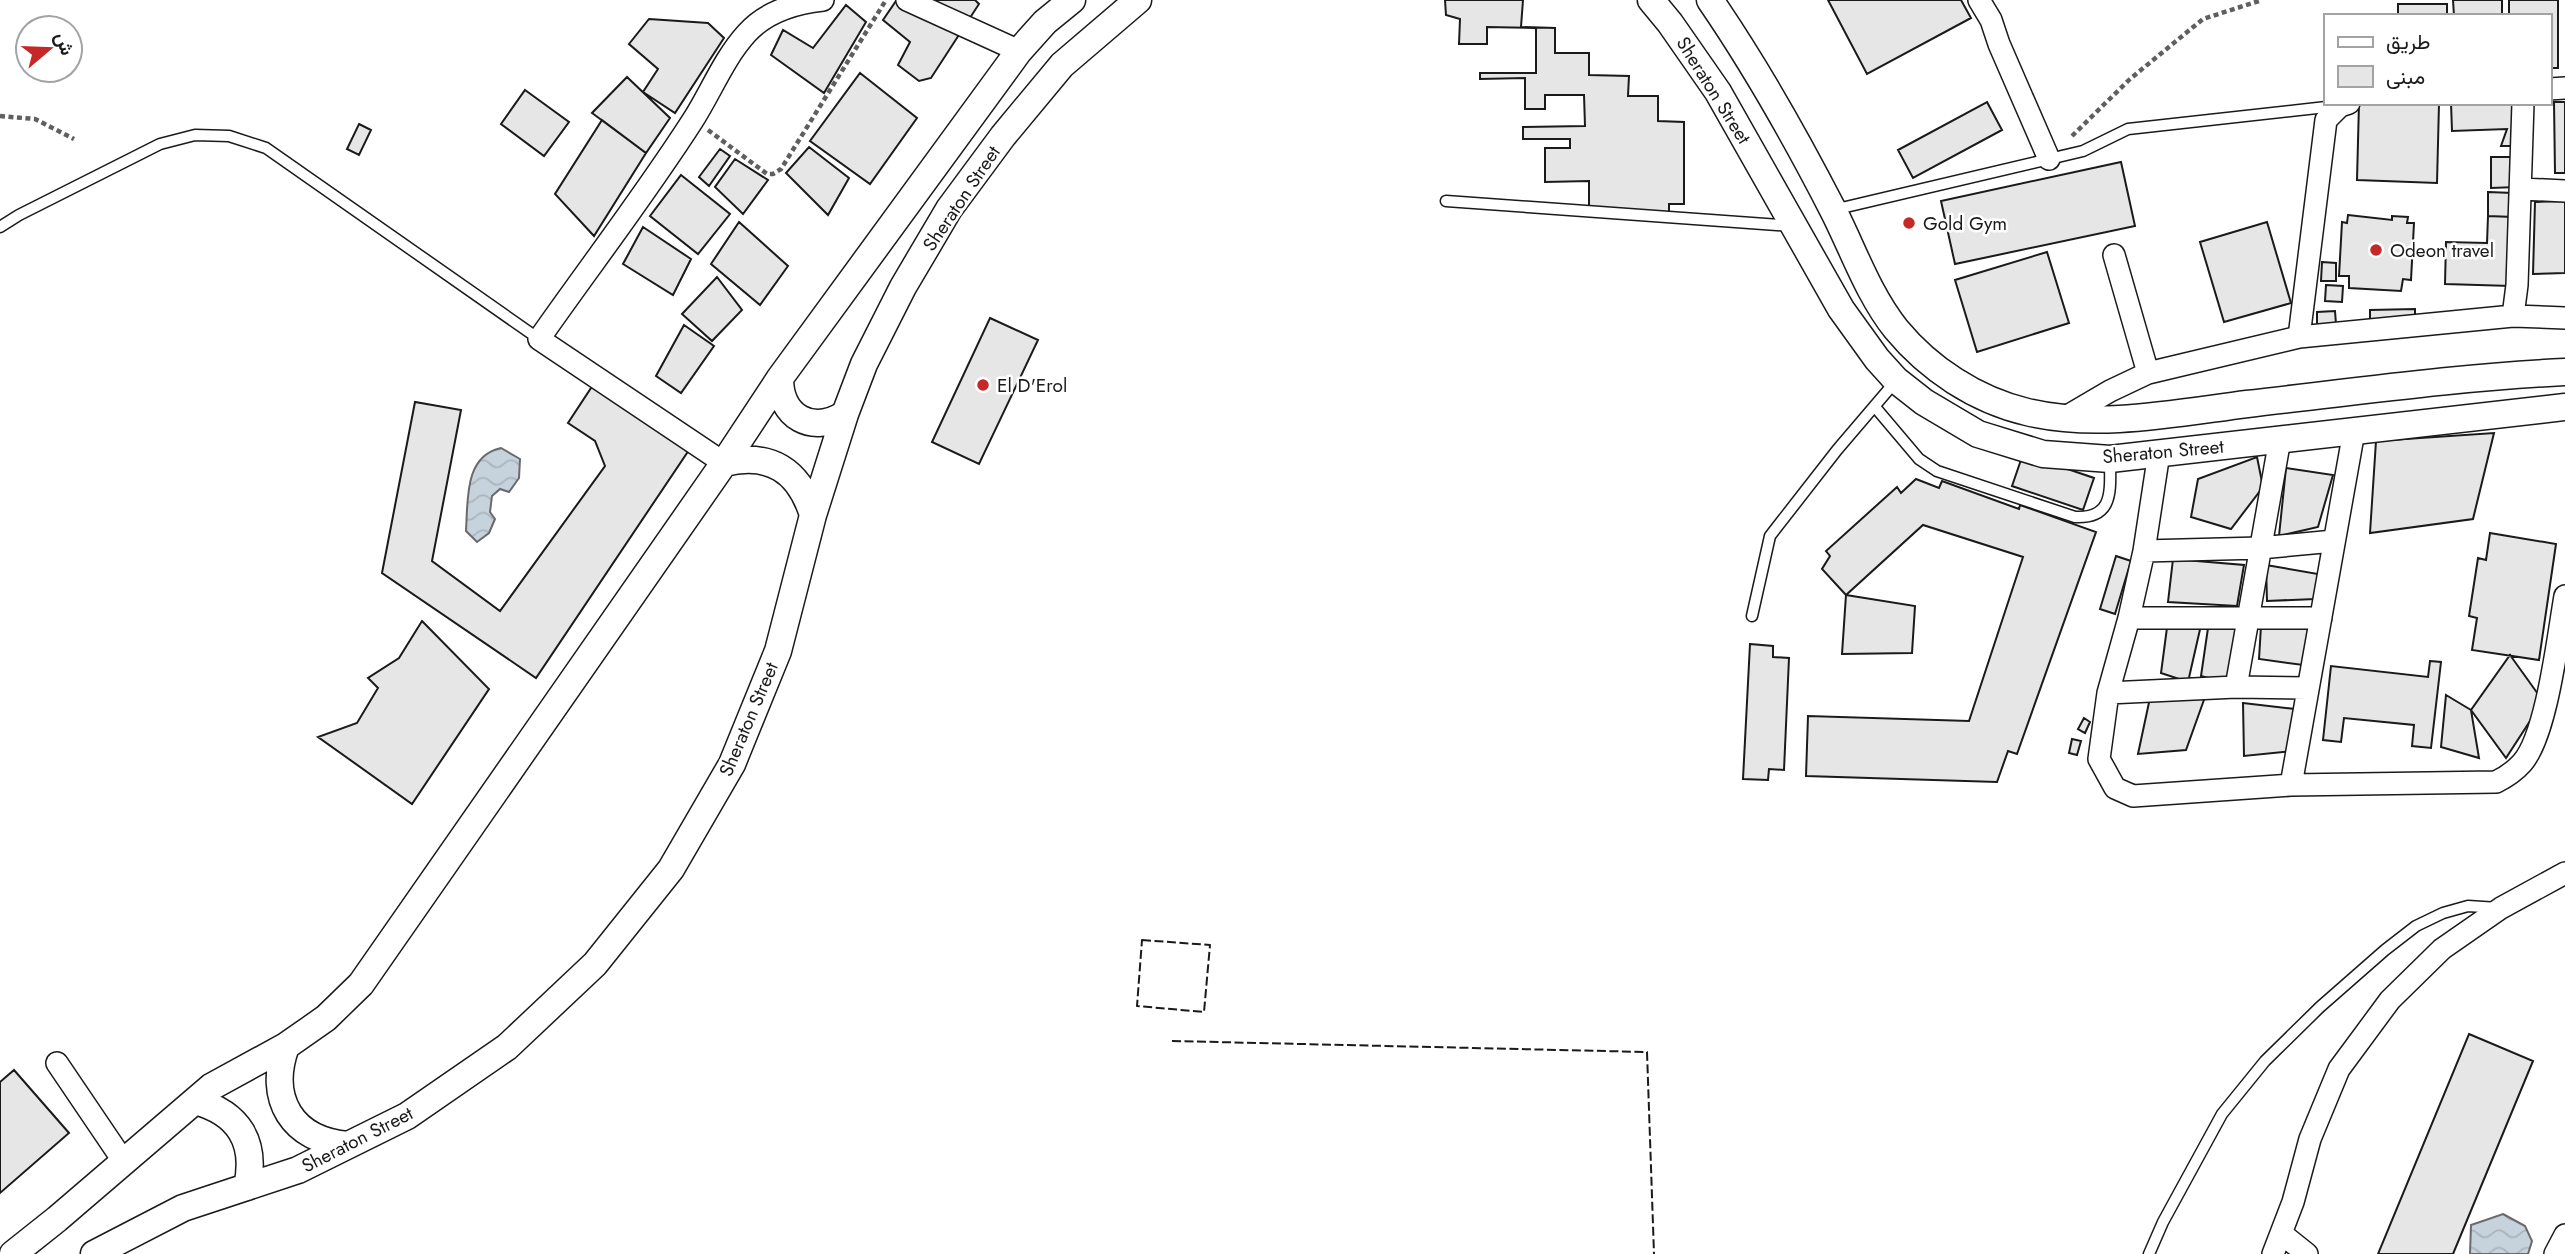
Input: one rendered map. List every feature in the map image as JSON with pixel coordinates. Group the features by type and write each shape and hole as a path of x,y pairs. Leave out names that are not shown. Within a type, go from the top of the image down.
{"street":[{"path":"813,515 807,496 797,480 781,467 753,459 724,463 539,339 693,119 746,34 769,14 823,0"},
{"path":"907,0 1019,51"},
{"name":"Sheraton Street","path":"13,1254 211,1087 286,1046 326,1018 361,984 724,463 779,378 1019,51 1045,22 1072,0"},
{"name":"Sheraton Street","path":"94,1254 183,1208 298,1170 407,1116 507,1047 595,964 671,869 732,764 778,651 813,515 845,414 864,364 903,288 949,209 1003,136 1062,65 1138,0"},
{"name":"Sheraton Street","path":"1651,0 1718,92 1841,309 1877,359 1896,380 1924,402 1978,434 2043,454 2110,459 2565,407"},
{"path":"1979,0 1991,20 2049,159"},
{"name":"Sheraton Street","path":"1712,1 1773,100 1833,210 1874,296 1896,328 1923,357 1954,381 1989,399 2025,412 2064,418 2166,414 2499,375 2565,372"},
{"path":"2299,337 2326,120 2343,105"},
{"path":"2513,316 2522,189 2520,146 2523,105"},
{"path":"2522,189 2565,191"},
{"path":"2114,255 2148,373"},
{"path":"2064,418 2148,373 2299,337 2513,316 2565,318"},
{"path":"779,378 783,401 800,419 823,424 835,421 845,414"},
{"path":"2291,785 2354,431"},
{"path":"2236,687 2280,439"},
{"path":"2159,453 2144,551 2108,693 2099,759 2115,788 2133,796 2291,785 2496,782 2511,775 2528,754 2547,700 2565,596"},
{"path":"2144,551 2260,548 2334,541"},
{"path":"2129,618 2321,618"},
{"path":"2108,693 2236,687 2307,688"},
{"path":"2273,1254 2282,1234 2310,1139 2339,1069 2389,1000 2442,950 2501,908 2565,873"},
{"path":"286,1046 279,1065 278,1086 284,1105 295,1122 310,1135 328,1143 348,1145"},
{"path":"57,1063 124,1161"},
{"path":"195,1101 214,1106 230,1116 242,1131 249,1149 251,1168 247,1187"},
{"path":"2282,1234 2307,1254"},
{"path":"2555,1254 2565,1235"}],"lane":[{"path":"1833,210 2083,151 2128,129 2335,105"},
{"path":"0,227 160,144 195,135 229,136 266,148 539,339"},
{"path":"1446,201 1794,226"},
{"path":"1752,616 1770,536 1896,380"},
{"path":"1875,407 1919,459 1937,471 2075,517 2090,518 2106,506 2110,489 2110,459"},
{"path":"2149,1254 2163,1222 2222,1114 2265,1061 2320,1007 2416,926 2443,913 2468,906 2501,908"}],"path":[{"path":"693,119 766,174 773,174 784,165 886,0"},
{"path":"2049,159 2130,79 2203,19 2262,0"},
{"path":"0,116 35,119 74,139"}],"water":[{"path":"501,448 520,459 519,478 509,492 500,489 492,496 490,512 495,519 489,533 477,542 466,531 470,481 480,460"},
{"path":"2503,1214 2525,1226 2532,1241 2528,1254 2470,1254 2471,1225"}],"building":[{"path":"975,0 979,4 931,78 919,81 898,65 910,42 883,20 896,1"},
{"path":"1445,0 1523,0 1521,27 1555,28 1555,53 1589,53 1589,75 1629,76 1628,96 1658,96 1658,121 1684,122 1684,204 1669,204 1669,216 1589,216 1589,181 1545,182 1545,148 1570,148 1570,139 1523,139 1523,127 1585,126 1584,95 1545,95 1545,109 1525,109 1525,78 1480,79 1480,73 1536,73 1536,28 1487,27 1487,44 1459,44 1460,19 1446,15"},
{"path":"1828,0 1961,0 1971,18 1867,74"},
{"path":"2453,0 2502,0 2502,14 2454,14"},
{"path":"2509,0 2558,0 2558,68 2551,68 2551,14 2509,14"},
{"path":"2398,4 2447,4 2447,14 2398,14"},
{"path":"846,5 866,22 824,93 771,55 783,30 813,48"},
{"path":"649,19 708,23 724,38 675,113 643,92 658,69 629,44"},
{"path":"860,73 917,118 870,184 810,141"},
{"path":"627,77 670,118 646,153 592,113"},
{"path":"525,90 569,122 544,156 501,124"},
{"path":"1987,102 2002,130 1913,178 1898,150"},
{"path":"2554,102 2565,102 2565,173 2555,173"},
{"path":"2359,105 2439,105 2437,183 2357,180"},
{"path":"2451,105 2518,105 2520,146 2501,146 2507,129 2452,131"},
{"path":"602,120 646,153 594,236 555,194"},
{"path":"359,124 371,130 359,155 347,149"},
{"path":"809,147 849,178 828,215 786,173"},
{"path":"720,149 730,156 709,186 699,177"},
{"path":"2491,157 2516,157 2517,187 2491,188"},
{"path":"735,159 768,180 743,214 715,187"},
{"path":"2121,162 2135,226 1955,264 1941,201"},
{"path":"681,175 730,214 698,254 650,216"},
{"path":"2488,192 2513,193 2513,217 2488,216"},
{"path":"2565,201 2565,273 2533,274 2535,202"},
{"name":"Odeon travel","path":"2348,215 2392,220 2392,216 2408,217 2407,223 2414,223 2411,280 2403,279 2401,291 2349,288 2349,276 2339,276 2342,222 2347,223"},
{"path":"2488,216 2513,217 2511,286 2445,284 2446,242 2487,243"},
{"path":"739,222 788,266 760,305 711,264"},
{"path":"2267,222 2291,303 2224,322 2200,242"},
{"path":"643,227 691,259 673,295 623,264"},
{"path":"2047,252 2069,323 1977,352 1955,280"},
{"path":"2322,262 2336,263 2336,281 2321,281"},
{"path":"717,277 742,310 712,341 682,314"},
{"path":"2326,285 2343,286 2342,302 2325,301"},
{"path":"2415,309 2415,319 2370,319 2370,310"},
{"path":"2335,311 2336,324 2317,325 2317,312"},
{"path":"990,318 1038,340 979,464 932,442"},
{"path":"684,325 714,346 681,393 656,376"},
{"path":"593,385 689,450 536,678 382,573 415,402 461,410 432,561 500,611 605,466 595,441 568,423"},
{"path":"2494,433 2473,519 2370,533 2376,441"},
{"path":"2023,454 2094,478 2083,510 2012,486"},
{"path":"2257,457 2263,487 2231,529 2191,517 2198,479"},
{"path":"2286,468 2333,475 2318,527 2279,536"},
{"path":"1916,479 1939,488 1942,481 2019,509 2020,505 2096,532 2017,754 2008,751 1997,782 1806,776 1808,716 1969,721 2023,557 1923,525 1846,595 1822,569 1830,556 1826,551 1897,487 1901,493"},
{"path":"2490,533 2556,544 2539,660 2472,650 2477,618 2469,616 2478,558 2486,560"},
{"path":"2116,556 2131,561 2115,614 2100,609"},
{"path":"2173,559 2244,565 2237,606 2168,602"},
{"path":"2266,565 2318,574 2315,599 2267,601"},
{"path":"1846,595 1915,606 1912,653 1842,654"},
{"path":"2168,620 2201,625 2188,682 2161,673"},
{"path":"422,621 489,689 412,804 318,737 357,723 378,688 368,678 399,658"},
{"path":"2209,621 2240,623 2227,683 2201,676"},
{"path":"2313,624 2303,665 2259,659 2261,626"},
{"path":"1750,644 1773,646 1773,657 1789,658 1784,770 1769,769 1768,780 1743,779"},
{"path":"2510,655 2543,701 2506,758 2471,710"},
{"path":"2430,661 2441,662 2431,748 2412,746 2414,725 2344,718 2341,742 2323,740 2331,666 2428,677"},
{"path":"2151,693 2205,697 2186,750 2138,754"},
{"path":"2446,695 2471,710 2479,758 2441,747"},
{"path":"2243,703 2295,709 2292,751 2244,756"},
{"path":"2084,718 2090,722 2085,733 2078,729"},
{"path":"2072,739 2081,741 2077,755 2069,753"},
{"path":"2469,1034 2533,1061 2453,1254 2378,1254"},
{"path":"14,1070 69,1133 0,1193 0,1082"}],"fence":[{"path":"1142,940 1210,945 1204,1012 1137,1006 1142,940"},
{"path":"1172,1041 1647,1052 1654,1254"}],"place":[{"name":"Gold Gym","path":"1909,223"},
{"name":"Odeon travel","path":"2376,250"},
{"name":"El D'Erol","path":"983,385"}]}
